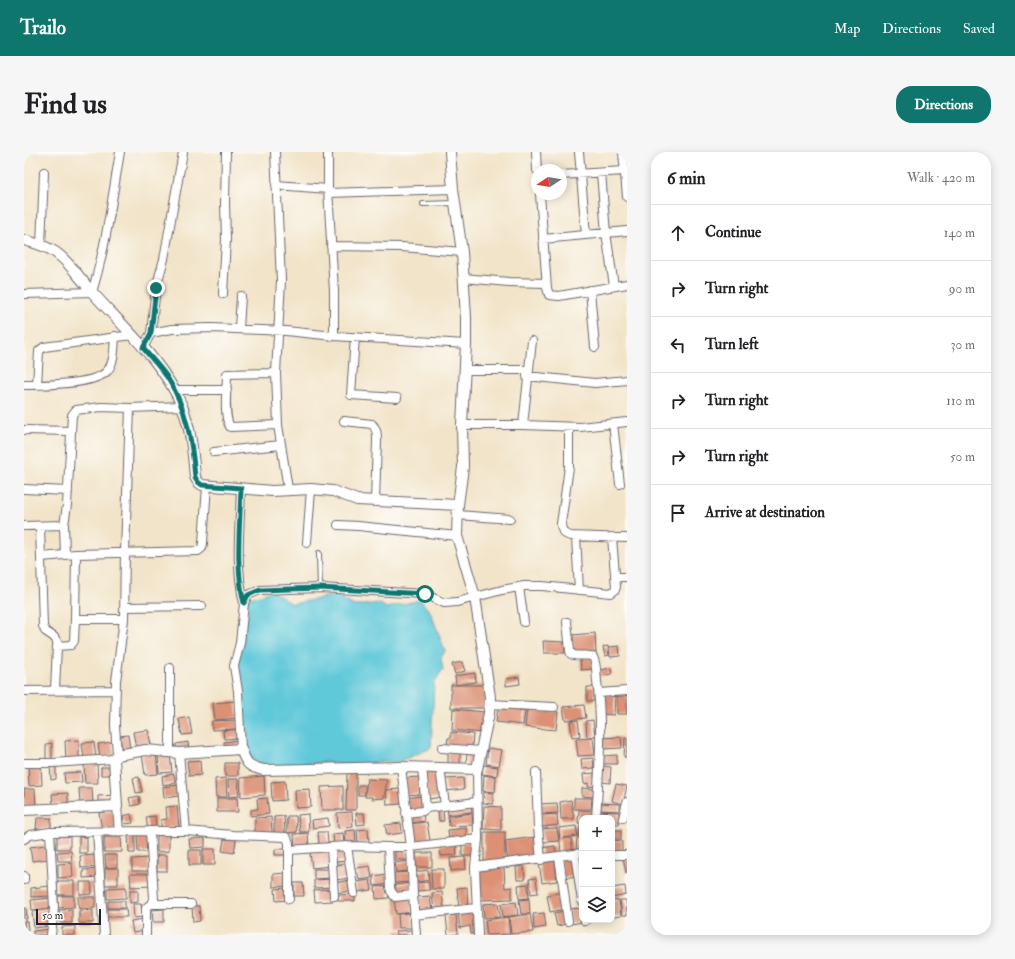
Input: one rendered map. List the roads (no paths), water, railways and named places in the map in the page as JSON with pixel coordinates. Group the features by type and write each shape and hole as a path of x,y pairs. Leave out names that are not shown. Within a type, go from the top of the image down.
{"street":[{"path":"92,292 98,273 108,224 120,152"},
{"path":"143,348 151,333 156,288 164,259 183,152"},
{"path":"223,294 226,240 226,152"},
{"path":"276,152 276,185 281,280 276,373 278,425 288,490"},
{"path":"328,152 328,191 334,292 334,336"},
{"path":"450,152 453,189 462,252 466,318 462,425 463,467 458,510 457,536 475,598 490,704 477,769 478,839 475,867 478,935"},
{"path":"536,152 537,164"},
{"path":"579,152 586,235"},
{"path":"623,152 627,197"},
{"path":"567,175 624,171"},
{"path":"41,245 44,172"},
{"path":"601,173 606,233 614,286"},
{"path":"276,185 328,191 453,189"},
{"path":"540,200 546,283 549,295 552,296 627,284"},
{"path":"543,238 627,231"},
{"path":"24,240 41,245 62,257 92,292 121,321 167,377 182,406 191,439 195,477 202,485 272,491 312,489 333,491 352,499 458,510 510,519"},
{"path":"331,246 402,247 462,252"},
{"path":"463,278 509,282 546,283"},
{"path":"590,290 595,347"},
{"path":"24,294 92,292"},
{"path":"239,329 241,296"},
{"path":"151,333 172,328 278,330 334,336 466,344"},
{"path":"37,385 39,351 44,347 115,336 132,335"},
{"path":"24,385 61,384 82,381 97,376 108,370 113,359 115,336"},
{"path":"355,337 351,395 397,398"},
{"path":"523,425 527,373 532,341"},
{"path":"464,370 527,373 595,383 627,380"},
{"path":"276,373 227,374 227,422 230,427 278,425"},
{"path":"174,390 227,390"},
{"path":"65,555 64,525 67,506 72,415 76,410 101,407 130,408 182,406"},
{"path":"119,832 115,725 116,681 124,619 130,408"},
{"path":"344,421 372,424 377,432 375,501"},
{"path":"462,425 580,427 627,422"},
{"path":"613,424 620,484"},
{"path":"569,427 569,467 561,524 564,534 576,537 627,538"},
{"path":"24,430 71,431"},
{"path":"214,452 281,445"},
{"path":"41,557 125,552 198,551 202,548 207,485"},
{"path":"241,488 238,569 244,603 240,642 234,666 238,691 241,749 244,760 254,768 264,770 401,767 477,769"},
{"path":"24,489 68,491"},
{"path":"307,543 312,489"},
{"path":"24,526 64,525"},
{"path":"338,525 457,536"},
{"path":"40,526 43,629 54,637 59,645"},
{"path":"576,537 580,590"},
{"path":"244,603 248,595 260,590 320,588 425,594 444,603 457,602 519,587 542,586 606,593 613,592 616,587 616,577 612,537"},
{"path":"59,645 73,644 76,554"},
{"path":"616,577 627,577"},
{"path":"519,587 524,622"},
{"path":"124,607 202,606"},
{"path":"75,619 124,619"},
{"path":"567,622 570,651 573,655 589,655 593,657 596,666 599,693 599,762 596,815"},
{"path":"55,690 56,650 57,646 59,645"},
{"path":"170,668 174,753 186,831"},
{"path":"24,691 116,690"},
{"path":"599,693 627,691"},
{"path":"490,704 554,707"},
{"path":"442,748 481,751"},
{"path":"24,763 59,762 116,757 146,750 174,753 241,749"},
{"path":"401,767 411,847 416,935"},
{"path":"422,767 426,808"},
{"path":"440,768 445,806"},
{"path":"536,772 541,860"},
{"path":"406,813 423,811 426,808 477,802"},
{"path":"623,818 627,802"},
{"path":"24,810 117,806"},
{"path":"146,935 145,912 146,908 154,902 150,831"},
{"path":"24,839 30,834 50,832 150,831 186,831 286,837 289,840 289,899"},
{"path":"50,832 54,908 51,935"},
{"path":"97,832 104,935"},
{"path":"289,850 347,846 388,848 411,847 478,839"},
{"path":"347,846 354,893"},
{"path":"331,847 334,896"},
{"path":"388,848 391,891 395,897 413,895"},
{"path":"475,867 541,860 578,854 581,887"},
{"path":"615,855 627,855"},
{"path":"559,857 568,921"},
{"path":"151,904 191,904"},
{"path":"414,915 476,908"}],"lane":[{"path":"423,204 455,203"},
{"path":"319,553 320,588"}],"water":[{"path":"272,591 292,604 337,595 354,606 379,603 386,608 420,600 431,613 445,651 441,658 443,669 434,683 431,748 398,762 384,761 356,767 325,762 263,769 245,752 240,672 238,666 245,623 249,610 247,599"}]}
